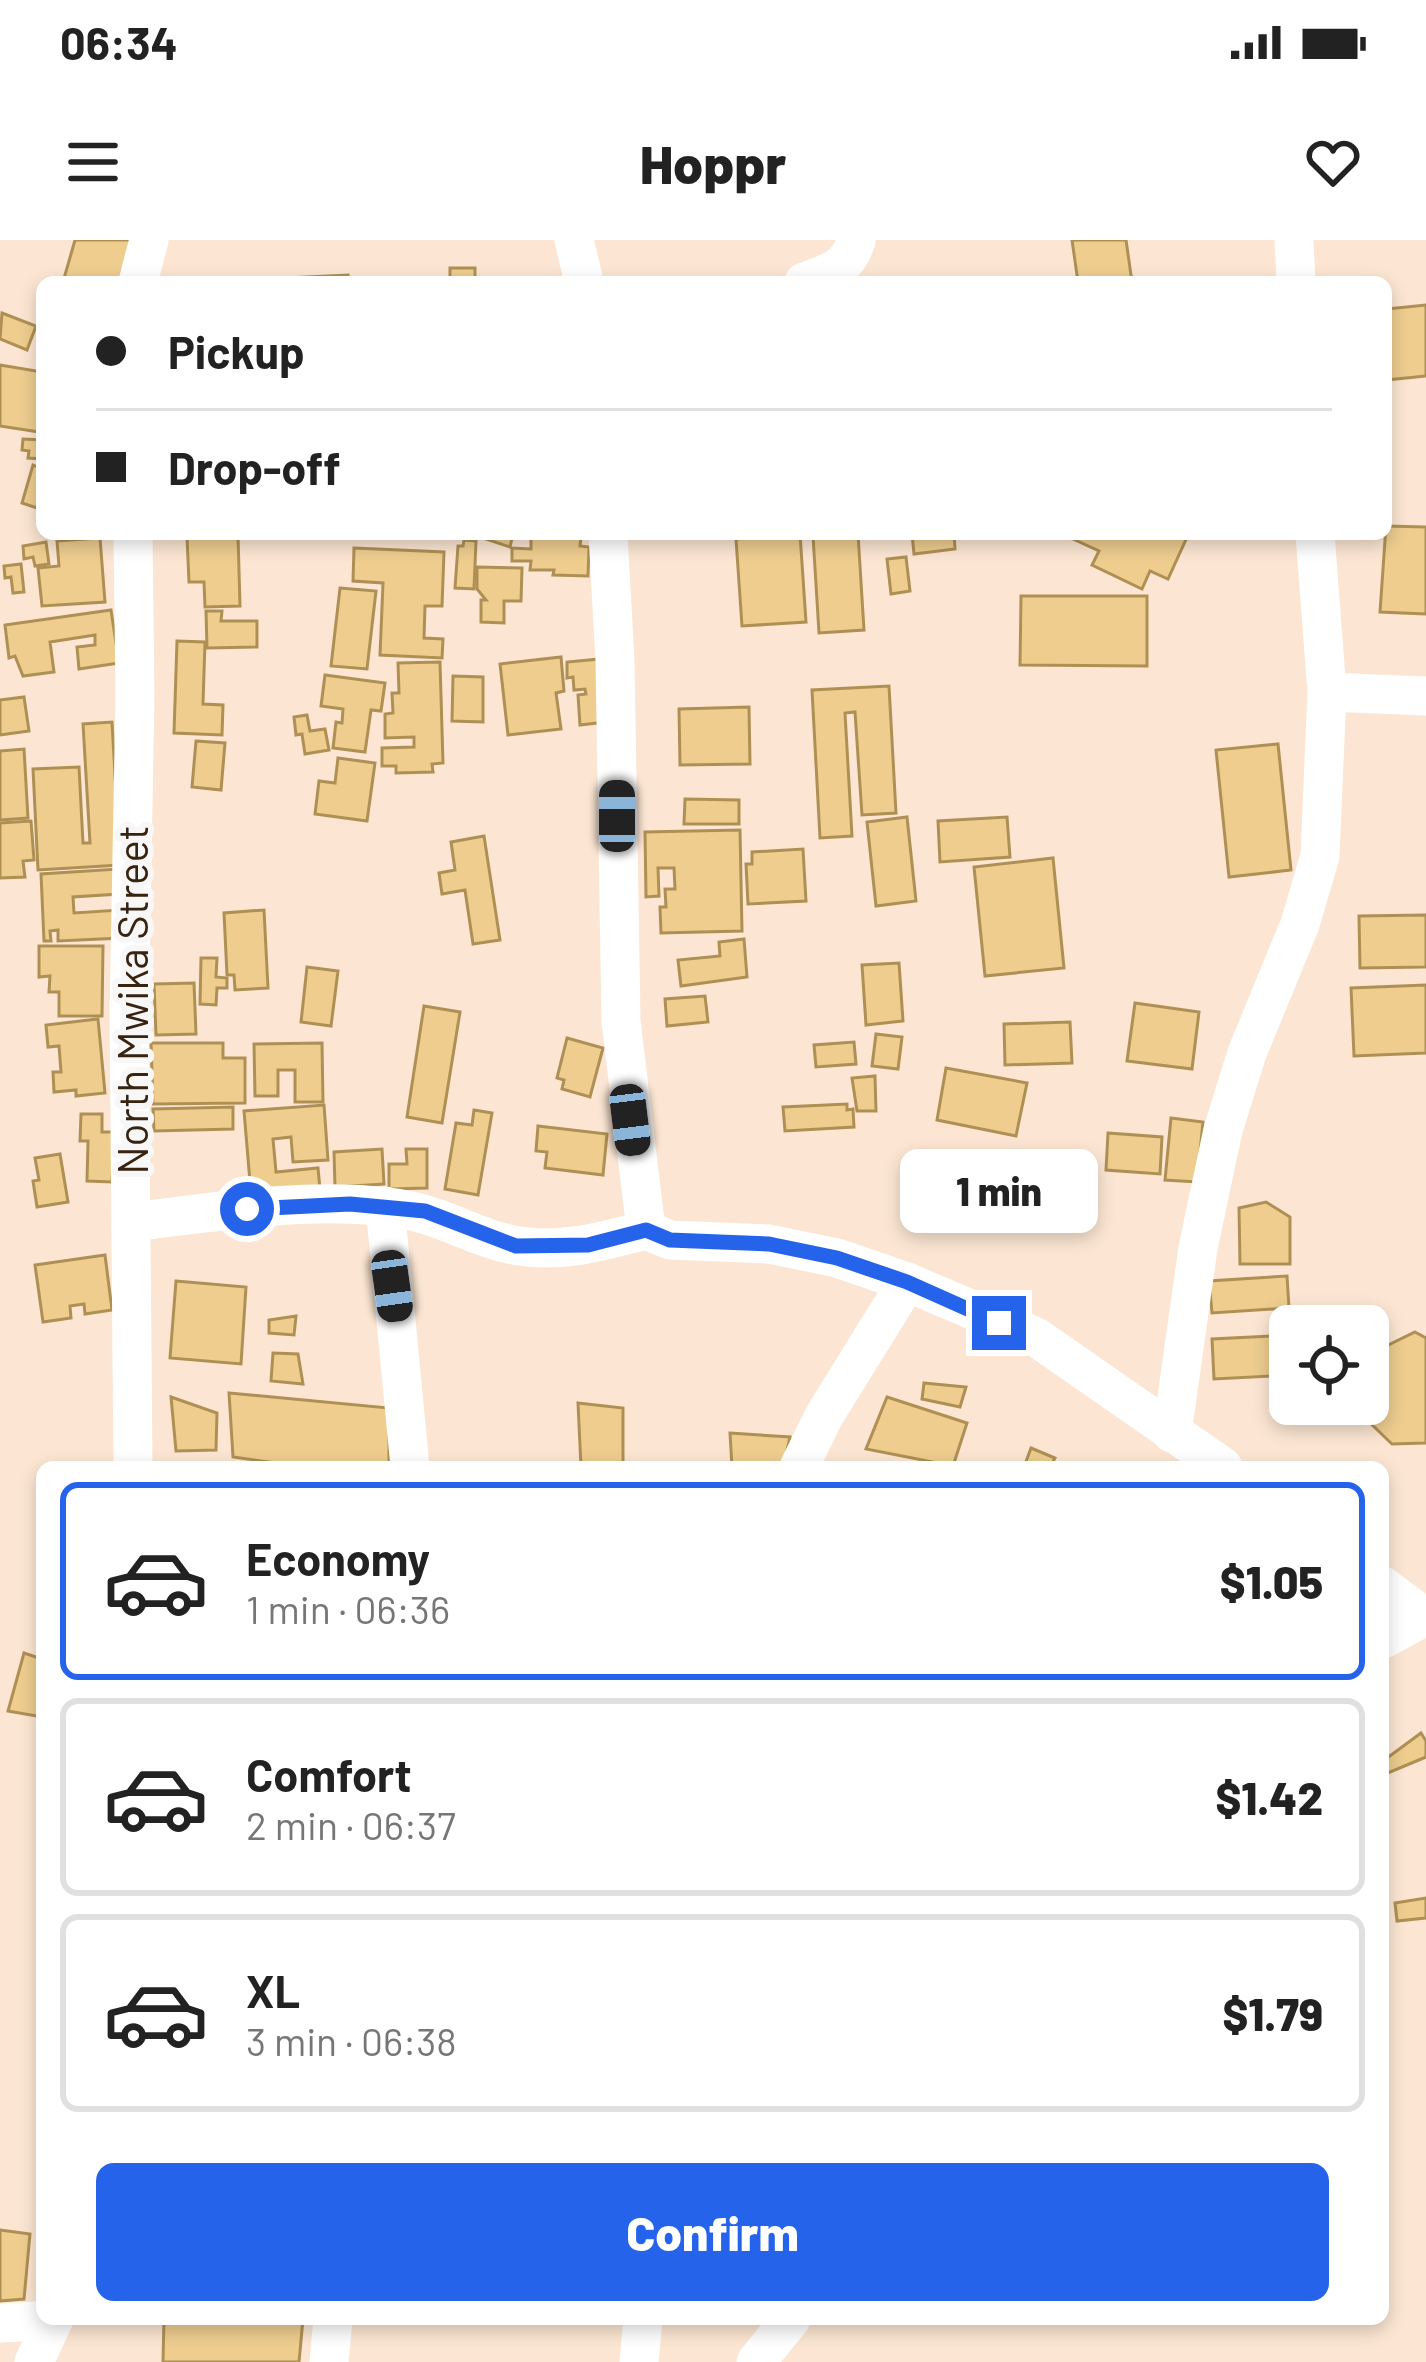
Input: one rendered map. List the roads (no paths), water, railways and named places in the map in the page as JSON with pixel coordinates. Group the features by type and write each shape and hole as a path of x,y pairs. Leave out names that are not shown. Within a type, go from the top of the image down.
{"street":[{"path":"140,276 149,240"},
{"path":"574,240 583,276"},
{"path":"820,276 838,269 852,256 856,240"},
{"path":"1294,240 1296,276"},
{"name":"North Mwika Street","path":"133,1461 128,1015 134,540"},
{"path":"608,540 621,1022 646,1230"},
{"path":"1172,1433 1198,1248 1223,1130 1247,1053 1300,924 1320,856 1327,692 1315,540"},
{"path":"1327,692 1426,696"},
{"path":"385,1206 409,1461"},
{"path":"132,1222 265,1208 385,1206 425,1211 516,1246 588,1245 646,1230 670,1240 792,1249 837,1258 1036,1337 1214,1461"},
{"path":"802,1461 824,1416 907,1282"},
{"path":"1389,1590 1425,1617 1389,1636"},
{"path":"0,2323 36,2320"},
{"path":"34,2362 51,2325"},
{"path":"329,2362 332,2325"},
{"path":"640,2362 643,2325"},
{"path":"756,2362 786,2325"}]}
